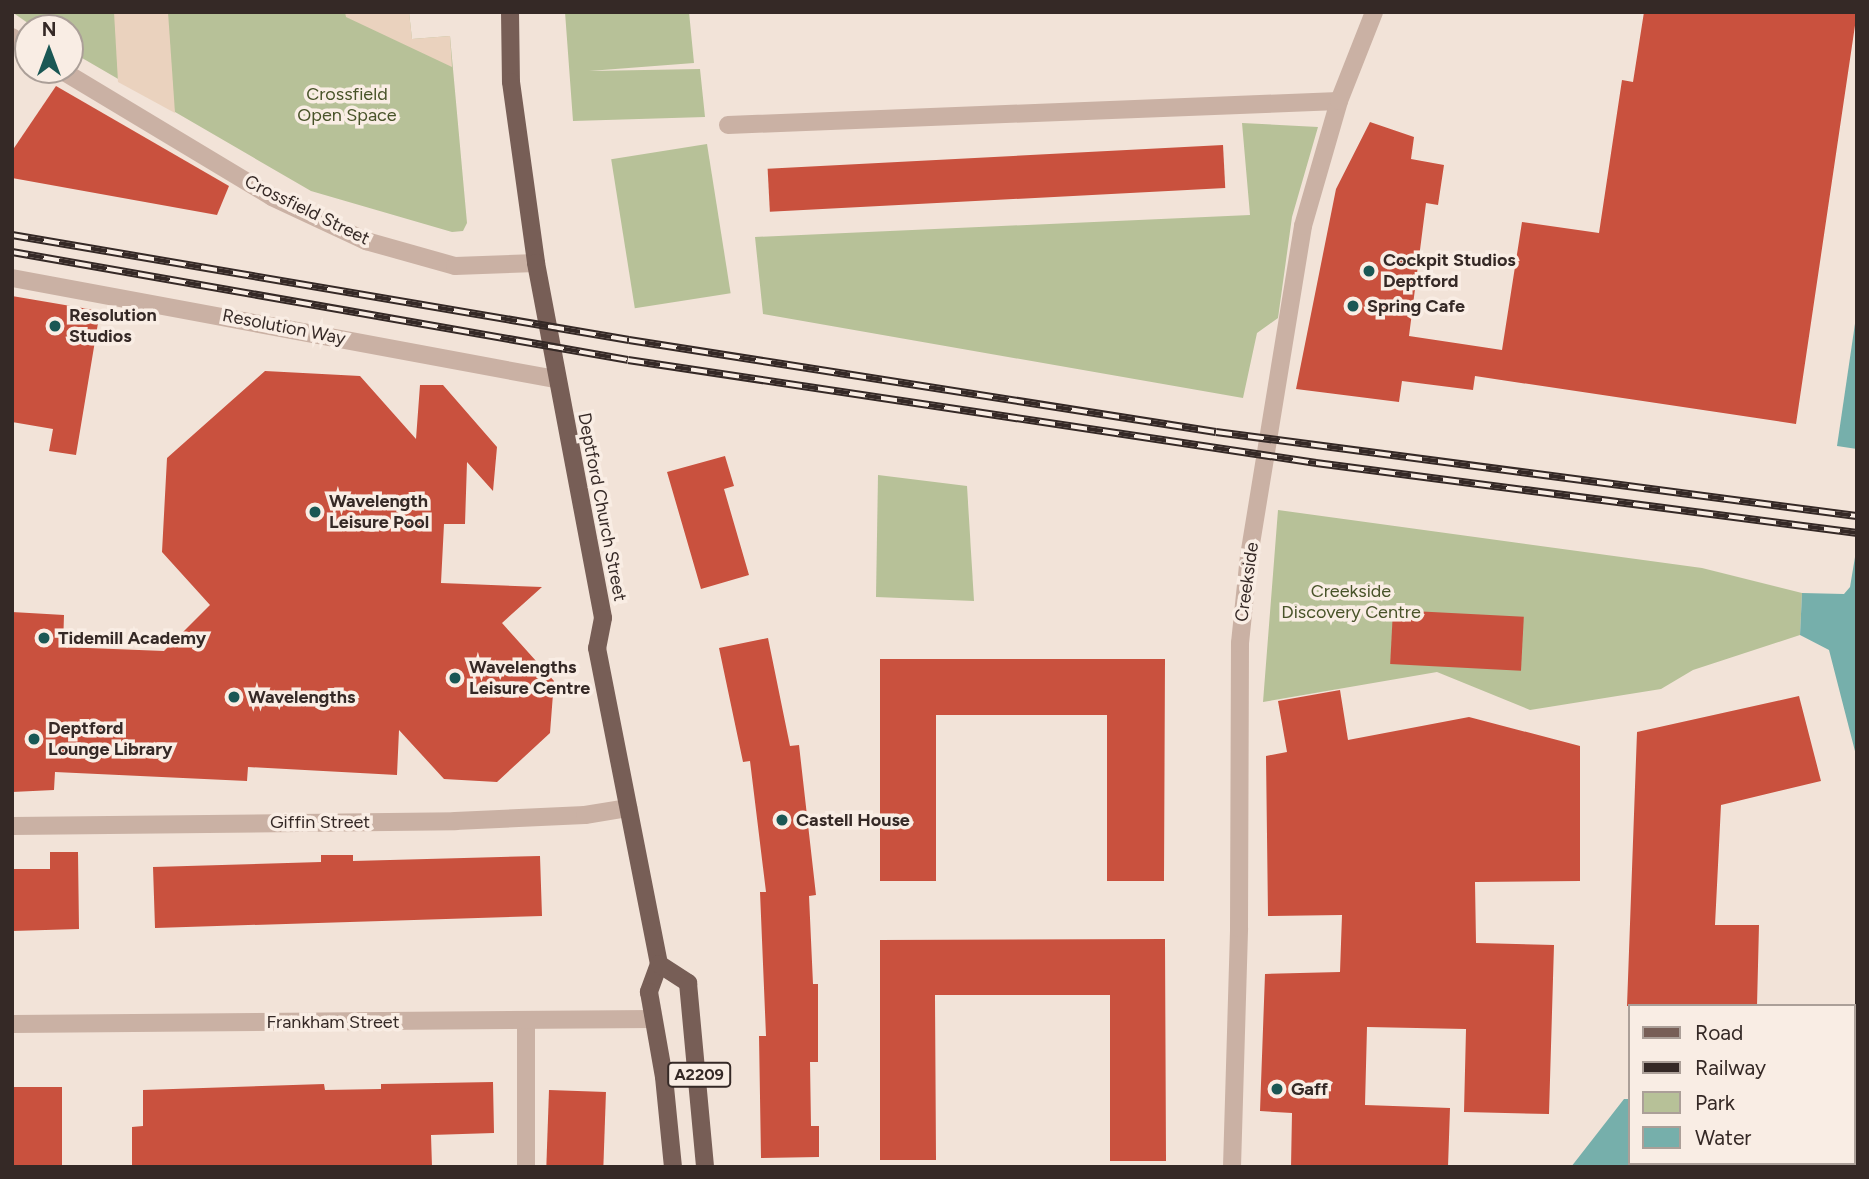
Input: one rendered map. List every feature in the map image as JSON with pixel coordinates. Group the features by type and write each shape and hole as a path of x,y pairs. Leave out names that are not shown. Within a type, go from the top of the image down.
{"main road":[{"name":"Deptford Church Street","path":"510,12 512,82 537,263 555,379 603,618 597,648 659,964 649,992 673,1167"},
{"name":"A2209","path":"659,964 688,983 705,1167"}],"street":[{"name":"Creekside","path":"1232,1167 1242,616 1303,226 1339,101 1374,12"},
{"name":"Crossfield Street","path":"84,84 272,197 366,241 455,266 537,263"},
{"path":"728,125 1339,101"},
{"name":"Resolution Way","path":"12,278 555,379"},
{"name":"Giffin Street","path":"12,826 455,821 585,815 628,808"},
{"name":"Frankham Street","path":"12,1024 653,1019"},
{"path":"526,1021 526,1167"}],"green space":[{"name":"Crossfield Open Space","path":"12,12 409,12 412,39 450,36 467,223 463,231 452,232 311,191 84,59 84,14"},
{"path":"565,12 689,12 694,63 589,71 700,69 705,117 573,121"},
{"path":"1242,123 1318,127 1292,217 1278,318 1257,333 1243,398 763,314 755,237 1250,215"},
{"path":"707,144 731,293 635,308 611,159"},
{"path":"878,475 967,486 974,601 876,597"},
{"name":"Creekside Discovery Centre","path":"1278,510 1702,568 1802,593 1800,635 1693,670 1661,689 1530,710 1437,672 1263,702"}],"shaded area":[{"path":"114,12 168,12 175,113 118,82"},
{"path":"345,12 409,12 412,39 450,36 452,67 346,17"}],"water":[{"path":"1857,310 1857,449 1837,446"},
{"path":"1857,545 1857,759 1829,650 1800,635 1802,593 1844,594 1850,587"},
{"path":"1857,1080 1857,1167 1571,1167 1624,1099 1628,1099 1628,1165 1855,1165"}],"building":[{"path":"1644,12 1857,12 1796,424 1475,376 1473,390 1402,381 1399,402 1296,389 1336,189 1370,122 1414,137 1411,159 1444,165 1438,205 1426,203 1409,336 1502,350 1522,222 1599,233 1622,80 1633,82"},
{"path":"56,86 229,186 217,215 12,178 12,151"},
{"path":"1223,145 1225,188 770,212 768,169"},
{"path":"12,296 100,311 76,455 49,451 53,429 12,422"},
{"path":"265,371 360,376 416,439 420,385 443,385 497,447 493,491 467,462 465,524 444,524 441,583 542,587 502,623 554,681 550,733 497,782 444,779 399,730 397,775 248,767 247,781 55,772 54,790 12,792 12,612 64,615 63,647 164,651 210,605 162,552 167,458"},
{"path":"725,456 734,486 724,489 749,575 701,589 667,472"},
{"path":"1393,610 1524,617 1521,671 1390,664"},
{"name":"Castell House","path":"768,638 790,746 799,745 816,895 809,896 813,984 818,984 818,1062 810,1062 811,1126 819,1126 819,1157 761,1158 759,1036 766,1036 760,892 766,892 750,761 743,762 719,648"},
{"path":"880,659 1165,659 1164,881 1107,881 1107,715 936,715 936,881 880,881"},
{"path":"1340,690 1348,740 1469,717 1580,746 1580,881 1475,882 1476,943 1554,945 1549,1114 1464,1112 1466,1029 1367,1027 1365,1105 1450,1108 1448,1167 1291,1167 1292,1113 1260,1111 1265,974 1340,972 1342,915 1268,916 1266,756 1287,752 1278,701"},
{"path":"1799,696 1821,781 1721,805 1715,925 1759,925 1757,1004 1627,1006 1637,732"},
{"path":"50,852 78,852 79,929 12,931 12,869 50,869"},
{"path":"321,855 353,855 353,861 540,856 542,916 155,928 153,867 321,862"},
{"path":"1165,939 1166,1161 1110,1161 1110,995 935,995 936,1160 880,1160 880,940"},
{"path":"493,1082 494,1133 431,1135 432,1167 132,1167 132,1127 143,1126 143,1090 324,1084 325,1090 381,1089 381,1084"},
{"path":"12,1087 62,1087 62,1167 12,1167"},
{"path":"549,1090 606,1092 603,1167 546,1167"}],"railway":[{"path":"12,235 629,340 1216,432 1857,516"},
{"path":"12,252 628,360 1316,463 1857,533"}],"place":[{"name":"Cockpit Studios Deptford","path":"1369,271"},
{"name":"Spring Cafe","path":"1353,306"},
{"name":"Resolution Studios","path":"55,326"},
{"name":"Wavelength Leisure Pool","path":"315,512"},
{"name":"Tidemill Academy","path":"44,638"},
{"name":"Wavelengths Leisure Centre","path":"455,678"},
{"name":"Wavelengths","path":"234,697"},
{"name":"Deptford Lounge Library","path":"34,739"},
{"name":"Castell House","path":"782,820"},
{"name":"Gaff","path":"1277,1089"}]}
